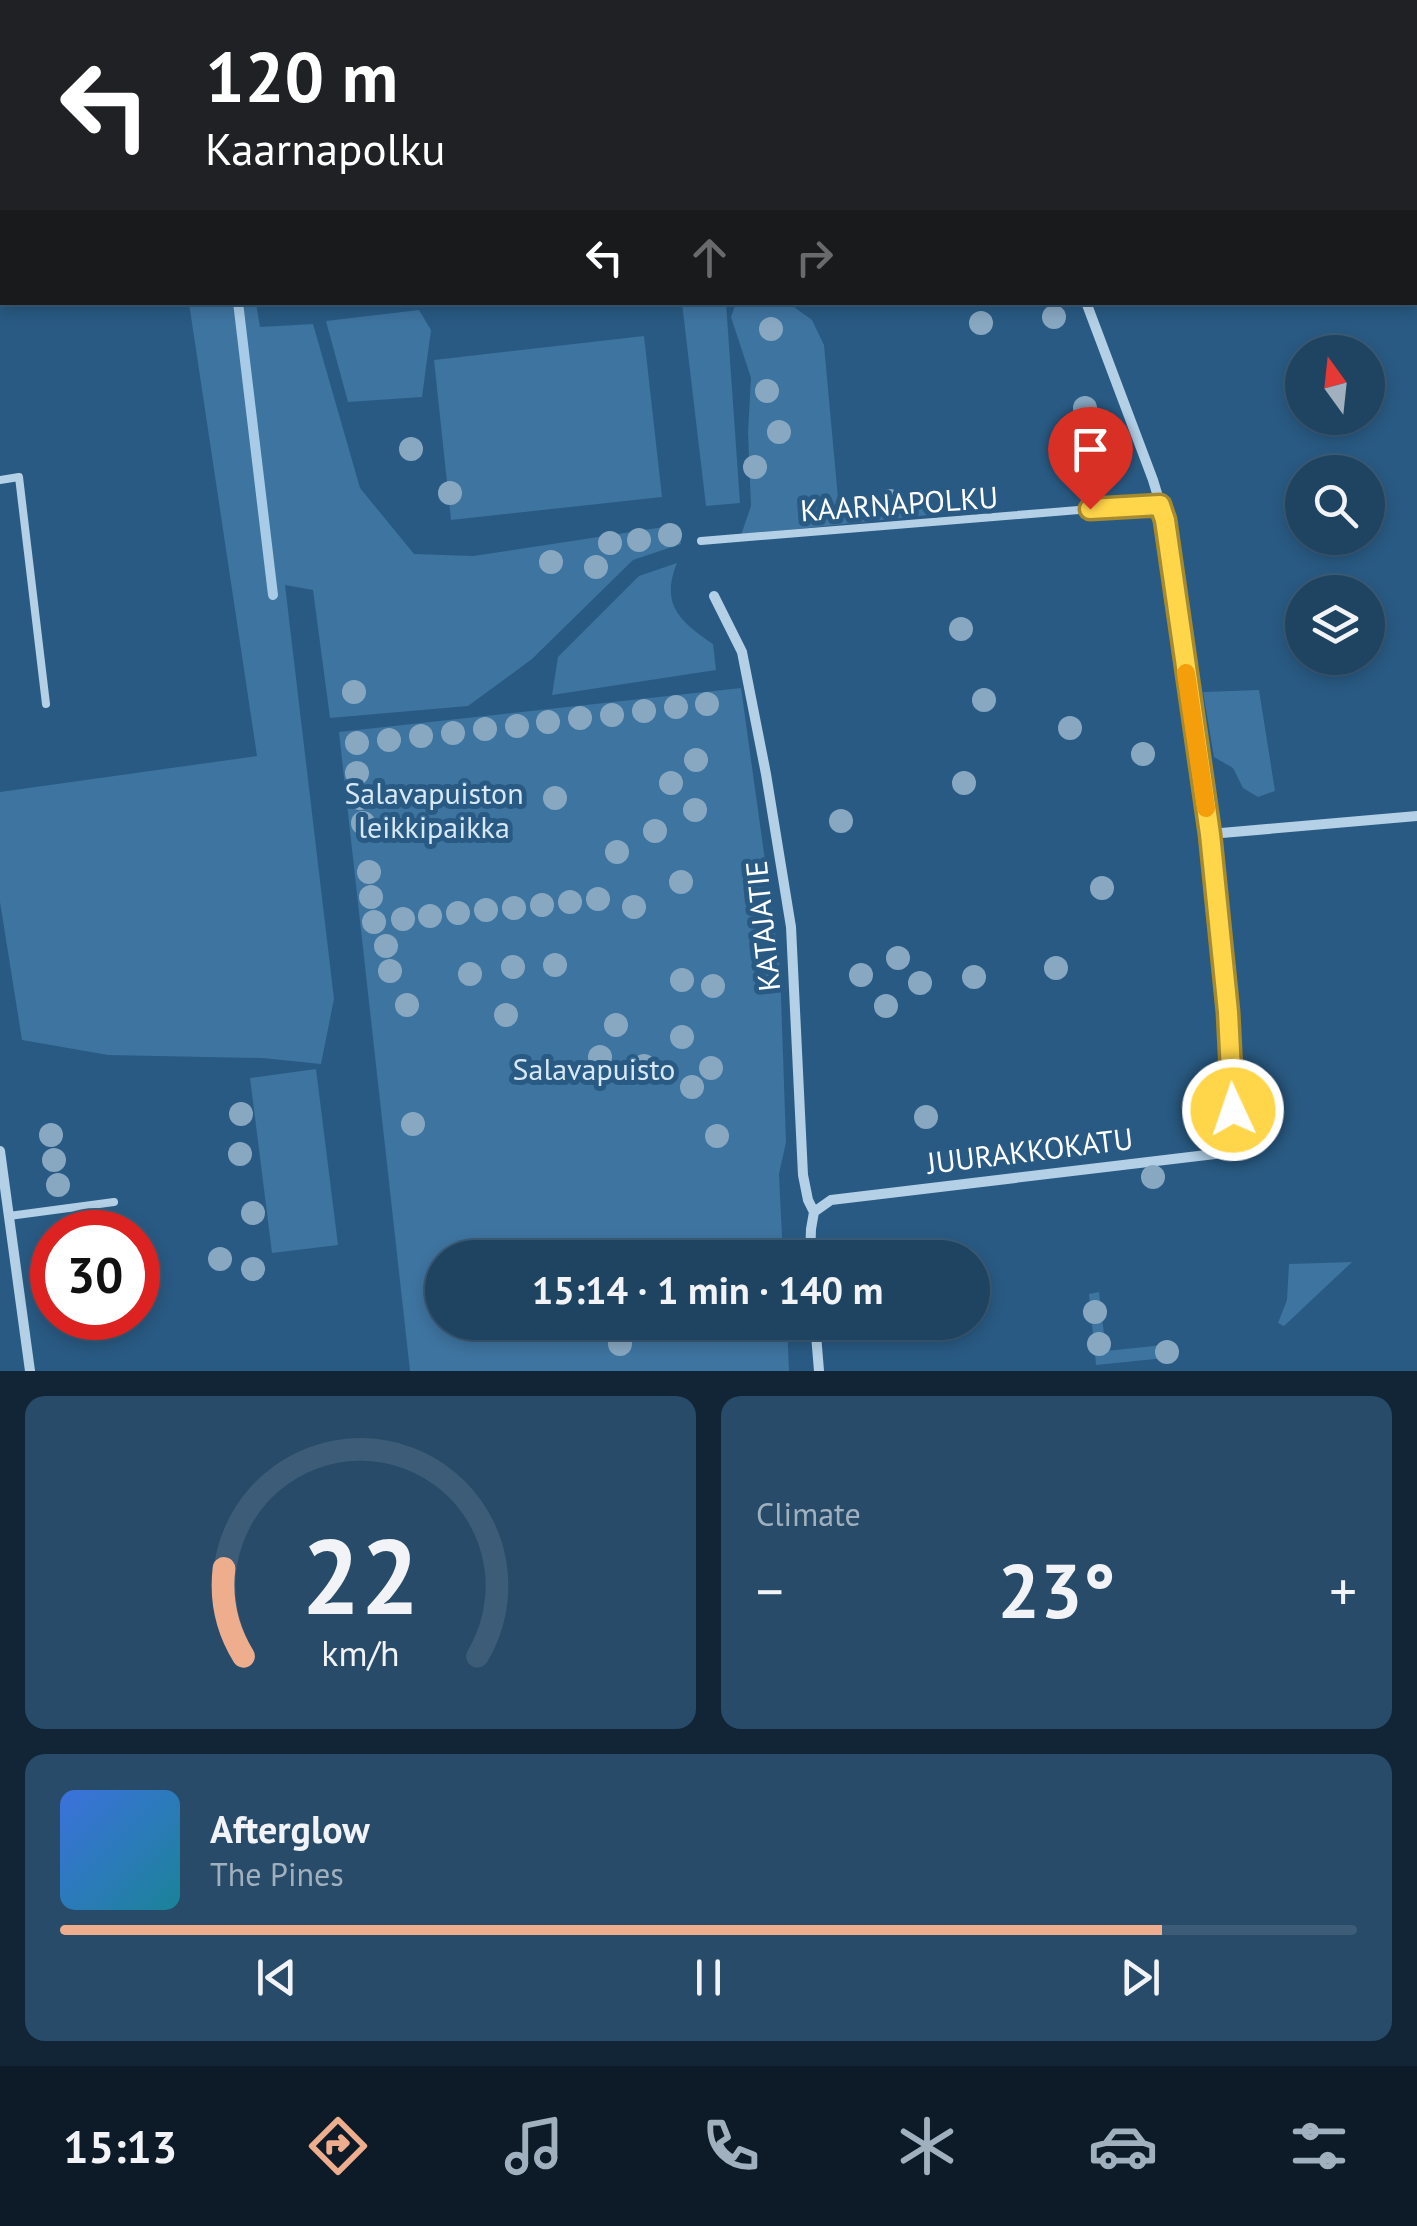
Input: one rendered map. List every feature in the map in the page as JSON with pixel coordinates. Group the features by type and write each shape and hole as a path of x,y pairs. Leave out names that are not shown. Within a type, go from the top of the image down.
{"street":[{"name":"JUURAKKOKATU","path":"814,1212 831,1200 1215,1154 1235,1142 1228,1012 1210,834 1165,520 1087,305"},
{"name":"KATAJATIE","path":"714,596 742,652 791,927 803,1176 814,1212 810,1240"},
{"path":"1210,834 1417,816"},
{"path":"0,1151 30,1371"},
{"path":"816,1340 819,1371"}],"lane":[{"path":"0,480 19,477 46,704"},
{"name":"KAARNAPOLKU","path":"701,541 1160,505"},
{"path":"9,1216 114,1202"}],"green space":[{"path":"189,305 256,305 260,327 313,324 360,488 414,554 473,556 677,525 681,544 633,560 532,659 468,706 330,718 313,590 285,585 334,999 321,1064 262,1058 108,1055 22,1040 0,902 0,792 257,756"},
{"path":"682,305 726,305 740,503 706,506"},
{"path":"735,305 791,305 812,320 824,345 838,498 902,492 938,514 741,535 751,506 751,378 731,317"},
{"path":"419,310 431,330 422,397 348,402 326,321"},
{"path":"644,336 662,497 451,520 434,360"},
{"path":"677,563 672,578 672,601 691,628 713,644 716,670 552,695 558,657 639,576"},
{"name":"Salavapuisto","path":"741,688 780,968 786,1142 779,1174 782,1240 425,1240 425,1340 788,1340 789,1371 410,1371 339,732"},
{"path":"1259,690 1275,791 1258,797 1243,788 1233,768 1214,757 1203,692"},
{"path":"316,1069 338,1245 272,1253 250,1078"},
{"path":"1352,1262 1284,1326 1278,1323 1287,1300 1289,1264"},
{"path":"1099,1292 1106,1351 1173,1344 1175,1357 1096,1365 1089,1294"}],"waterway":[{"path":"238,305 273,595"}],"slow traffic":[{"path":"1186,673 1206,808"}],"route":[{"path":"1090,509 1160,505 1165,520 1210,834 1228,1012 1233,1110"}],"park label":[{"name":"Salavapuiston leikkipaikka","path":"434,809"}]}
